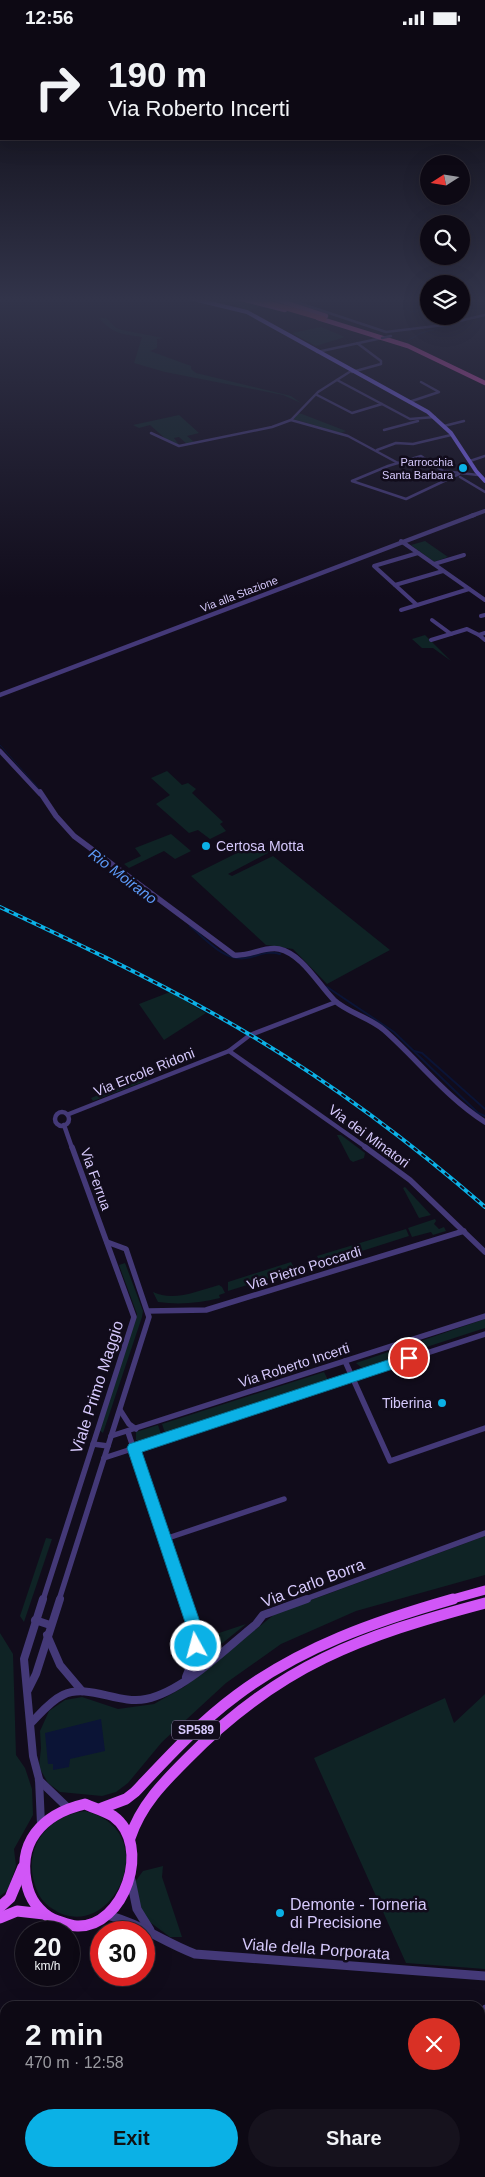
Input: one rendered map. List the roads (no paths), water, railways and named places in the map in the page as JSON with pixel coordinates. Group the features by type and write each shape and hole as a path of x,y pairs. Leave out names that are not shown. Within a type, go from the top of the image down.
{"main road":[{"path":"402,398 435,417 444,426 478,475 485,481"},
{"name":"SP589","path":"102,1808 126,1799 135,1792 211,1716 264,1676 297,1656 327,1640 371,1623 485,1590"},
{"name":"SP589","path":"130,1838 137,1815 160,1786 220,1725 271,1687 326,1656 371,1636 485,1603"},
{"name":"SP589","path":"0,1907 10,1898 31,1841 41,1825 53,1814 67,1807 85,1804 102,1808 113,1815 123,1825 130,1838 134,1866 131,1880 125,1893 107,1915 91,1923 75,1926 58,1923 44,1914 34,1903 28,1889 25,1860"},
{"name":"SP589","path":"0,1919 16,1911 44,1914"}],"street":[{"path":"151,433 179,446 272,427 291,420 296,413 314,398"},
{"path":"323,398 352,413 382,403"},
{"path":"372,398 410,419 435,417"},
{"path":"410,402 422,398"},
{"path":"384,430 420,419"},
{"path":"291,420 348,436 398,463"},
{"path":"444,426 464,421"},
{"path":"377,450 396,443 413,444 451,435"},
{"path":"478,475 458,475 406,499 352,481 421,456 443,471 458,475 472,482 485,492"},
{"path":"470,461 485,456"},
{"path":"422,477 443,471"},
{"name":"Via alla Stazione","path":"0,695 401,541 485,511"},
{"path":"401,541 485,600"},
{"path":"417,605 374,566 418,553"},
{"path":"434,564 464,555"},
{"path":"395,585 443,571"},
{"path":"401,611 469,589"},
{"path":"432,621 451,634"},
{"path":"431,640 470,629 485,640"},
{"path":"479,635 485,633"},
{"path":"0,751 38,790 58,818 80,841 140,883 229,953 241,956 259,950 279,949 295,957 336,1002 382,1028 465,1109 485,1122"},
{"name":"Via Ercole Ridoni","path":"69,1115 228,1051 250,1035 336,1002"},
{"name":"Via dei Minatori","path":"228,1051 379,1155 410,1180 485,1252"},
{"path":"59,1113 69,1115 70,1120 64,1125 56,1124 54,1117 59,1113"},
{"name":"Via Ferrua","path":"64,1125 107,1242"},
{"name":"Via Pietro Poccardi","path":"148,1311 206,1309 464,1231"},
{"path":"107,1242 126,1249 148,1311"},
{"name":"Viale Primo Maggio","path":"41,1825 39,1779 33,1757 24,1659 134,1317 107,1242"},
{"name":"Viale Primo Maggio","path":"28,1691 36,1674 50,1625 120,1410 149,1317 148,1311"},
{"name":"Via Roberto Incerti","path":"111,1437 485,1316"},
{"name":"Via Roberto Incerti","path":"104,1458 485,1334"},
{"path":"345,1361 390,1461 485,1428"},
{"path":"120,1410 129,1424 136,1429"},
{"path":"128,1432 196,1635 193,1662 186,1678"},
{"path":"93,1444 108,1446"},
{"path":"165,1539 284,1499"},
{"name":"Via Carlo Borra","path":"82,1691 131,1701 147,1699 161,1694 186,1678 256,1624 262,1615 485,1533"},
{"path":"35,1620 50,1625"},
{"path":"47,1635 63,1670 82,1691"},
{"path":"31,1723 63,1695 82,1691"},
{"path":"39,1779 67,1807"},
{"path":"131,1880 137,1909 144,1921"},
{"name":"Viale della Porporata","path":"107,1915 130,1921"},
{"name":"Viale della Porporata","path":"155,1934 170,1944 195,1954 485,1977"}],"water":[{"path":"101,1719 105,1751 70,1759 69,1767 53,1770 53,1764 48,1764 45,1733"}],"waterway":[{"name":"Rio Moirano","path":"0,745 41,791"},
{"name":"Rio Moirano","path":"190,926 215,948 230,956 246,958 267,953 280,954"},
{"name":"Rio Moirano","path":"327,987 394,1032 478,1113 485,1116"},
{"path":"414,1051 422,1053 485,1109"}],"railway":[{"path":"0,907 161,986 250,1035 354,1103 421,1154 485,1207"}],"place":[{"name":"Parrocchia Santa Barbara","path":"463,468"},
{"name":"Certosa Motta","path":"206,846"},
{"name":"Tiberina","path":"442,1403"},
{"name":"Demonte - Torneria di Precisione","path":"280,1913"}]}
